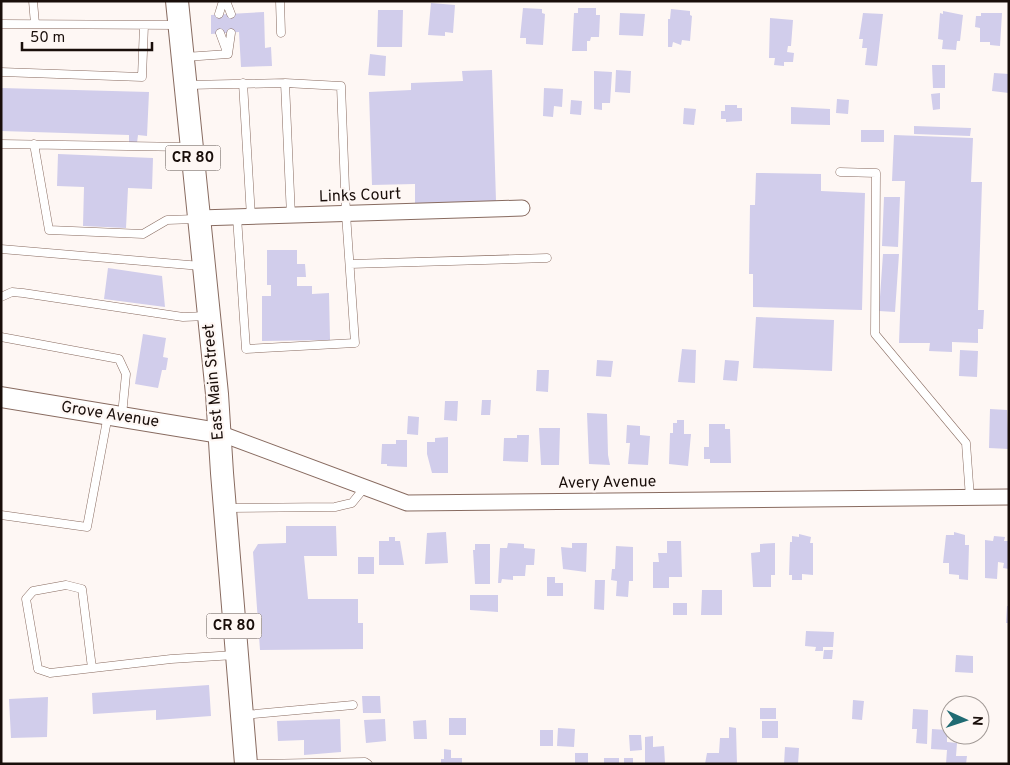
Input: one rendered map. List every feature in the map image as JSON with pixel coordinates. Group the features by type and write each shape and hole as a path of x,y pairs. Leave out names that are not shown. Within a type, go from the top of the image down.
{"main road":[{"name":"East Main Street","path":"178,1 209,316 246,764"}],"street":[{"name":"Links Court","path":"199,218 522,208"},
{"name":"Grove Avenue","path":"1,398 219,433"},
{"name":"Avery Avenue","path":"219,433 407,503 1009,497"}],"lane":[{"path":"33,1 35,24"},
{"path":"224,1 231,14"},
{"path":"219,14 224,1"},
{"path":"280,1 281,34"},
{"path":"1,24 180,25"},
{"path":"1,72 142,77 144,25"},
{"path":"220,33 228,54"},
{"path":"228,54 231,33"},
{"path":"183,57 228,54"},
{"path":"186,85 243,83 285,83 341,86 346,214 355,343 246,349 243,83"},
{"path":"285,83 291,216"},
{"path":"1,144 192,147"},
{"path":"34,144 49,230 143,234 167,220 199,218"},
{"path":"840,172 876,173 875,334 966,443 970,498"},
{"path":"1,249 204,266"},
{"path":"350,264 547,258"},
{"path":"1,297 12,292 23,293 184,317 209,316"},
{"path":"1,337 119,359 126,374 86,527 1,515"},
{"path":"224,508 335,508 352,503 364,487"},
{"path":"92,668 82,589 66,585 33,591 26,599 38,669 50,673 171,659 236,655"},
{"path":"242,715 353,705"},
{"path":"257,764 368,764"}],"building":[{"path":"431,3 455,5 453,33 445,32 445,36 428,35"},
{"path":"523,8 542,9 542,13 545,14 543,45 526,44 526,38 520,38"},
{"path":"578,8 596,8 596,15 600,15 599,37 591,37 590,41 587,41 587,51 572,51 574,13 578,13"},
{"path":"671,9 690,11 692,16 690,41 682,40 681,45 673,42 672,47 668,47 668,19 670,19"},
{"path":"378,10 403,10 402,47 377,47"},
{"path":"943,11 963,15 960,41 957,41 956,50 942,49 943,40 938,39 940,13 943,14"},
{"path":"264,12 265,48 271,47 272,66 241,67 239,32 211,34 211,15"},
{"path":"620,13 645,14 643,36 619,35"},
{"path":"863,13 883,14 877,66 865,65 867,48 862,48 863,39 859,39"},
{"path":"981,13 1002,13 1000,46 990,45 990,42 980,42 980,28 975,27 976,16 981,16"},
{"path":"770,18 793,20 791,46 788,46 787,52 794,53 793,62 784,62 784,66 774,65 775,58 769,58"},
{"path":"370,54 386,56 385,76 368,75"},
{"path":"932,65 945,65 945,88 933,88"},
{"path":"492,70 496,201 415,204 415,184 372,185 369,92 411,90 411,83 463,81 462,71"},
{"path":"616,70 631,71 630,93 615,92"},
{"path":"594,71 612,72 610,103 602,103 602,110 594,109"},
{"path":"994,73 1009,74 1009,93 992,91"},
{"path":"1,88 149,92 147,136 138,135 137,143 129,143 129,135 1,131"},
{"path":"544,88 563,89 562,107 554,106 553,117 543,116"},
{"path":"940,93 940,109 933,110 931,94"},
{"path":"837,99 849,100 848,114 836,113"},
{"path":"571,100 582,101 581,115 570,114"},
{"path":"725,105 737,105 737,108 742,108 742,121 726,122 726,119 721,119 721,111 725,111"},
{"path":"791,107 830,109 830,125 791,124"},
{"path":"684,108 696,109 694,125 683,124"},
{"path":"914,126 971,128 970,136 914,134"},
{"path":"861,130 884,130 884,142 861,142"},
{"path":"894,135 973,138 971,182 982,182 978,310 984,310 983,329 978,329 978,343 952,342 952,352 929,351 930,343 899,343 905,181 892,181"},
{"path":"58,154 153,158 152,189 128,188 126,228 83,226 84,187 57,186"},
{"path":"756,173 821,174 821,191 865,193 862,310 753,307 753,274 749,274 750,205 755,205"},
{"path":"884,197 900,197 898,247 882,246"},
{"path":"267,250 297,250 297,264 305,264 306,277 297,277 297,286 312,286 312,294 329,293 330,340 262,341 262,296 271,296 271,285 267,285"},
{"path":"883,254 899,254 895,312 879,311"},
{"path":"108,268 162,276 165,307 104,299"},
{"path":"756,317 834,320 832,371 753,368"},
{"path":"143,334 166,338 163,357 168,358 166,370 162,370 158,388 135,384"},
{"path":"682,349 696,350 695,383 678,382"},
{"path":"960,350 978,351 977,377 959,376"},
{"path":"597,360 613,361 611,377 596,376"},
{"path":"725,360 739,361 737,381 723,380"},
{"path":"537,370 549,370 548,392 536,391"},
{"path":"482,400 491,400 490,415 481,415"},
{"path":"445,401 458,401 457,421 444,420"},
{"path":"990,409 1007,410 1009,449 989,448"},
{"path":"587,413 607,414 610,465 589,464"},
{"path":"408,416 419,417 418,435 407,434"},
{"path":"677,420 684,420 684,434 691,434 688,466 669,464 670,433 673,433 673,423 677,423"},
{"path":"709,424 725,424 725,429 730,429 731,463 710,463 710,459 704,459 704,447 709,447"},
{"path":"627,425 640,426 640,435 650,436 648,465 628,464 630,443 626,443"},
{"path":"539,428 560,428 559,465 541,465"},
{"path":"517,435 529,435 528,462 503,461 504,438 517,438"},
{"path":"448,437 448,473 432,473 427,454 427,442 435,442 435,438"},
{"path":"396,440 407,440 407,467 381,464 382,444 396,444"},
{"path":"286,526 336,526 337,556 304,556 308,599 358,599 358,623 363,623 363,649 260,650 253,552 258,544 286,543"},
{"path":"446,532 448,563 425,564 427,533"},
{"path":"954,532 965,535 965,545 969,545 968,580 959,579 959,575 949,574 949,563 943,563 946,535 954,535"},
{"path":"799,534 811,537 810,543 813,543 813,575 802,574 802,580 792,580 792,575 789,575 790,542 792,542 792,536 799,537"},
{"path":"994,536 1005,537 1004,541 1009,541 1009,569 1003,568 1004,563 998,562 997,579 985,578 985,540 993,541"},
{"path":"389,537 395,537 395,541 400,541 404,565 379,565 379,541 389,541"},
{"path":"667,541 681,541 682,577 669,577 669,588 653,588 653,562 659,562 658,553 667,553"},
{"path":"508,543 524,544 524,548 535,549 534,565 526,565 525,576 513,576 513,580 502,579 501,583 498,583 500,548 507,548"},
{"path":"572,543 587,543 586,572 563,569 561,547 572,548"},
{"path":"775,543 775,575 771,575 771,587 753,587 751,553 760,552 760,544"},
{"path":"475,544 490,544 490,584 475,584 473,550 475,550"},
{"path":"616,546 633,547 633,581 629,581 628,597 616,596 617,581 611,580 612,569 615,569"},
{"path":"358,557 374,557 374,574 358,574"},
{"path":"547,577 555,577 555,583 563,583 563,596 547,596"},
{"path":"595,580 605,580 604,610 594,609"},
{"path":"702,590 722,590 722,615 701,615"},
{"path":"470,595 498,595 498,612 470,610"},
{"path":"673,603 687,603 687,615 673,615"},
{"path":"1007,606 1009,606 1009,623 1006,623"},
{"path":"806,631 834,632 833,647 823,647 823,651 815,651 816,647 805,646"},
{"path":"824,650 833,650 832,659 823,659"},
{"path":"956,655 973,656 973,673 955,672"},
{"path":"209,685 211,716 156,720 156,710 93,714 92,693"},
{"path":"362,696 380,696 381,713 363,713"},
{"path":"48,697 47,737 11,738 9,699"},
{"path":"853,700 864,701 862,720 852,719"},
{"path":"760,708 776,708 776,719 760,719"},
{"path":"913,709 928,710 927,744 916,743 917,729 912,729"},
{"path":"449,718 466,718 466,735 449,735"},
{"path":"340,719 341,752 304,755 304,740 278,741 277,721"},
{"path":"385,719 386,741 366,743 364,720"},
{"path":"426,720 427,739 414,739 413,721"},
{"path":"762,721 778,721 778,738 762,738"},
{"path":"729,727 736,728 737,764 705,764 707,753 719,753 720,738 729,738"},
{"path":"558,728 575,729 574,747 557,746"},
{"path":"932,729 940,730 940,745 957,745 956,756 967,756 966,764 946,764 947,750 931,749"},
{"path":"540,730 553,730 553,746 540,746"},
{"path":"629,735 641,735 642,750 630,751"},
{"path":"653,736 653,747 664,746 665,763 645,763 645,737"},
{"path":"785,747 799,748 798,764 784,764"},
{"path":"444,749 451,750 451,758 462,758 462,764 441,764 441,759 444,759"},
{"path":"575,753 588,753 588,764 575,764"},
{"path":"604,758 619,758 619,764 604,764"},
{"path":"624,758 633,758 633,764 624,764"}]}
